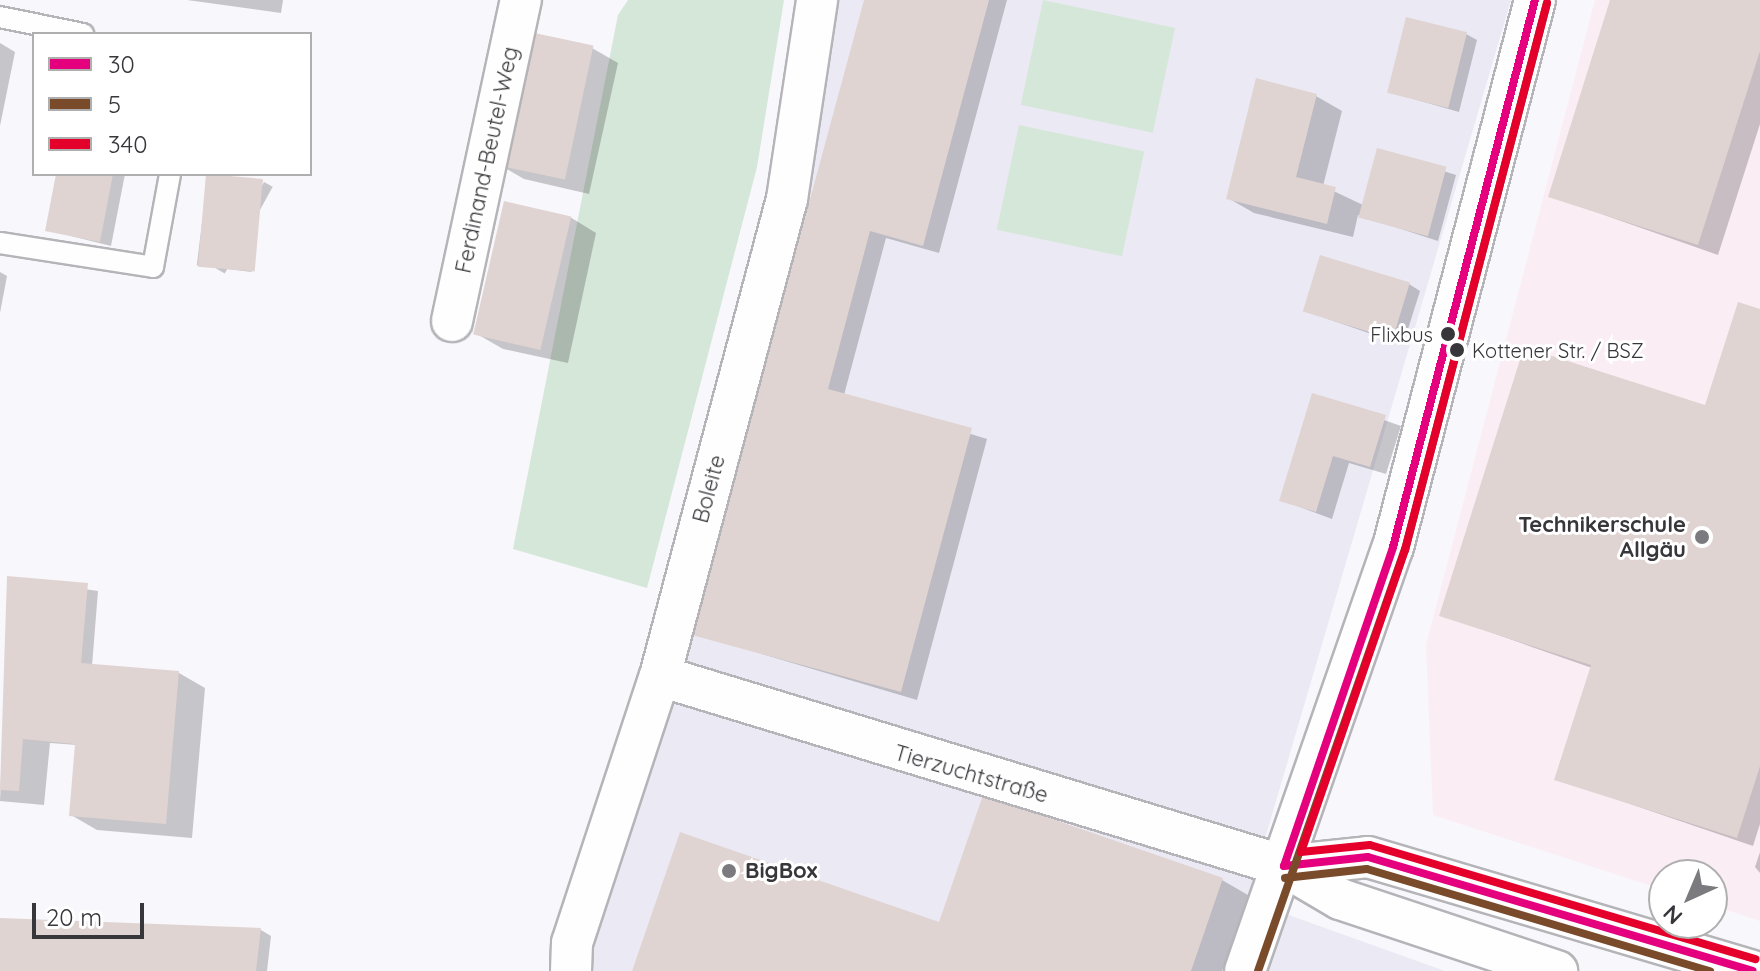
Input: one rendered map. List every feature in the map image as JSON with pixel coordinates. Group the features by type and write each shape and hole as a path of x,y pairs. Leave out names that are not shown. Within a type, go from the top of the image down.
{"street":[{"name":"Ferdinand-Beutel-Weg","path":"452,321 521,0"},
{"name":"Boleite","path":"571,971 572,943 660,676 787,199 817,0"},
{"path":"1245,971 1393,547 1535,0"},
{"name":"Tierzuchtstraße","path":"660,676 1284,866"},
{"path":"1284,866 1368,857 1752,971"},
{"path":"1284,866 1340,899 1557,971"}],"lane":[{"path":"0,17 73,32"},
{"path":"0,243 153,267 170,176"}],"shaded area":[{"path":"831,0 1511,0 1247,900 1445,971 584,971 677,667"},
{"path":"1595,0 1760,0 1760,921 1728,910 1728,859 1648,859 1648,885 1433,815 1426,645"}],"green space":[{"path":"628,0 784,0 757,167 647,588 513,549 618,15"},
{"path":"1043,0 1175,28 1153,133 1021,105"},
{"path":"1019,125 1144,152 1122,256 997,230"}],"building":[{"path":"864,0 989,0 923,246 870,231 828,389 972,428 901,692 692,635"},
{"path":"1610,0 1760,0 1760,51 1698,245 1548,197"},
{"path":"1406,17 1467,32 1448,108 1387,93"},
{"path":"525,31 593,46 565,180 497,165"},
{"path":"1256,78 1317,94 1296,177 1336,187 1327,224 1226,199"},
{"path":"1377,148 1447,167 1428,236 1358,218"},
{"path":"56,176 113,176 100,242 45,231"},
{"path":"206,176 263,179 255,272 198,267"},
{"path":"504,201 571,217 540,350 473,334"},
{"path":"1320,255 1410,282 1393,339 1303,311"},
{"path":"1738,302 1760,309 1760,766 1737,838 1554,780 1591,665 1439,616 1524,347 1705,405"},
{"path":"1312,393 1386,415 1370,467 1333,456 1316,512 1279,501"},
{"path":"7,576 88,583 81,663 179,671 166,824 69,816 75,744 23,739 19,791 0,790"},
{"path":"983,795 1223,878 1191,971 632,971 680,832 939,922"},
{"path":"0,918 261,928 256,971 0,971"}],"transit line":[{"name":"30","path":"1284,866 1393,547 1535,0"},
{"name":"5","path":"1258,971 1405,550 1547,3"},
{"name":"340","path":"1547,3 1405,550 1301,852 1370,845 1755,959"},
{"name":"30","path":"1284,866 1368,857 1752,971"},
{"name":"5","path":"1285,878 1367,869 1710,971"}],"place":[{"name":"Flixbus","path":"1448,334"},
{"name":"Kottener Str. / BSZ","path":"1457,350"},
{"name":"Technikerschule Allgäu","path":"1702,537"},
{"name":"BigBox","path":"729,871"}]}
